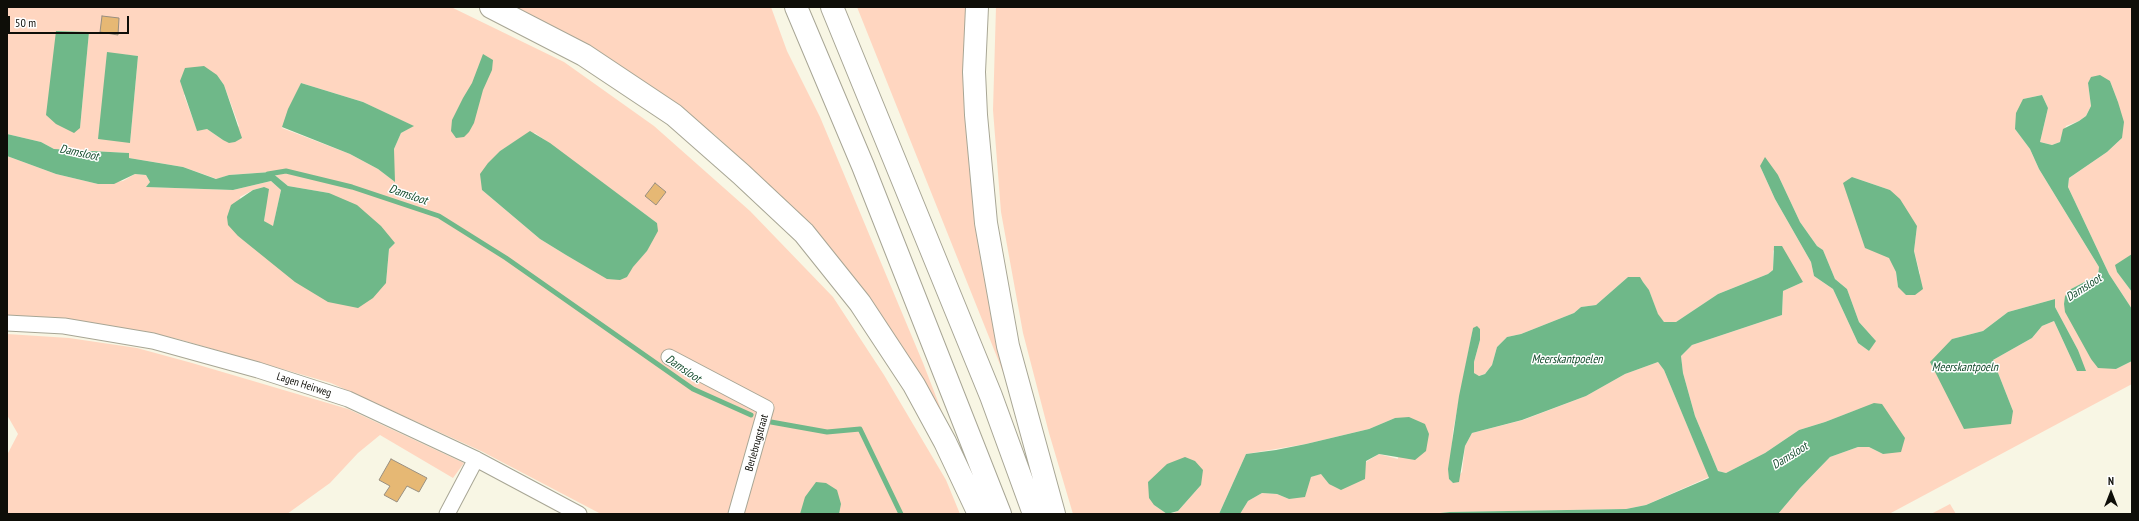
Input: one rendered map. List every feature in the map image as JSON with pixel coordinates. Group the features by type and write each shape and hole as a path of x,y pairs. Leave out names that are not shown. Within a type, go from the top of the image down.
{"highway":[{"path":"491,7 584,55 674,115 742,174 804,233 860,303 914,385 945,442 980,514"},
{"path":"796,7 866,174 1000,514"},
{"path":"832,7 991,396 1034,514"},
{"path":"977,7 974,72 976,114 986,223 996,290 1022,403 1054,514"}],"street":[{"name":"Lagen Heirweg","path":"7,323 64,326 116,333 153,341 258,370 348,399 476,459 579,514"},
{"name":"Berlebrugstraat","path":"668,357 766,408 736,514"},
{"path":"447,514 476,459"}],"shaded area":[{"path":"7,7 451,7 564,62 654,126 750,211 833,297 884,375 946,480 960,514 601,514 481,451 331,383 178,339 69,320 7,317 7,156 56,174 98,184 123,181 135,174 146,175 150,182 147,187 233,190 271,181 281,190 273,227 264,221 266,207 264,187 253,190 240,197 238,236 254,247 386,283 389,249 395,243 329,193 288,186 271,172 229,175 217,179 183,167 129,158 129,153 54,149 41,142 7,134","holes":["56,31 89,32 80,128","107,53 138,56 130,143","217,75 224,85 239,126 223,140 207,129 197,130 184,95","301,83 363,102 413,126 401,133 394,149 394,181 378,169 350,154 282,128","535,133 657,223 647,251 632,267 627,277 584,265 566,255 540,239 482,190 500,151"]},
{"path":"513,7 771,7 787,51 820,117 923,363 949,430 768,184 715,135 599,51"},
{"path":"857,7 967,7 964,43 965,75 969,150 977,235 992,317 1011,392"},
{"path":"996,7 2132,7 2132,254 2116,266 2117,272 2132,292 2132,309 2109,274 2068,187 2069,178 2107,152 2122,138 2118,102 2110,81 2088,83 2091,106 2086,116 2079,121 2066,126 2060,142 2052,145 2040,142 2048,108 2042,95 2023,99 2015,129 2030,149 2039,169 2099,267 2098,275 2071,289 2065,296 2064,304 2091,359 2116,369 2132,361 2132,384 1889,514 1778,514 1800,488 1830,457 1858,447 1869,447 1883,454 1859,409 1799,430 1765,453 1726,473 1718,471 1695,416 1683,373 1681,356 1692,345 1782,315 1783,291 1803,282 1773,250 1773,270 1768,274 1718,294 1676,322 1664,322 1658,315 1649,290 1640,277 1628,277 1596,305 1581,307 1574,313 1521,334 1507,337 1497,347 1492,365 1485,374 1478,376 1474,373 1474,362 1480,340 1473,328 1453,431 1449,479 1453,483 1462,472 1465,446 1472,433 1523,420 1586,396 1625,374 1658,362 1664,370 1709,477 1646,505 1626,509 1450,512 1430,514 1240,514 1248,501 1262,493 1277,494 1289,499 1311,477 1322,473 1329,484 1379,454 1398,459 1395,418 1369,429 1306,444 1246,454 1219,514 1171,514 1178,511 1201,485 1154,505 1167,514 1073,514 1049,433 1023,333 1001,212 993,110","holes":["1760,166 1778,175 1800,222 1817,246 1823,250 1835,279 1847,289 1859,322 1875,340 1869,351 1858,343 1833,289 1814,276 1811,262 1775,199","1852,177 1890,190 1917,226 1914,251 1920,274 1898,287 1896,272","2055,299 2055,307 2078,350 2085,371 2077,371 2054,321 2042,326 2032,338 1993,360 2013,411 1952,339 1983,331 2008,312"]},
{"path":"7,334 69,338 137,348 192,363 348,409 464,463 453,478 380,435 358,453 330,483 287,514 7,514 7,455 18,434 7,415"},
{"path":"1950,504 1956,514 1931,514"}],"water":[{"path":"56,31 89,32 80,128 74,133 56,124 46,115"},
{"path":"107,52 138,56 130,143 98,139"},
{"path":"483,54 493,60 492,70 483,90 474,123 464,137 456,138 451,131 452,120 472,83"},
{"path":"204,66 217,75 224,85 242,138 235,142 229,143 207,129 197,131 180,81 185,68"},
{"path":"2100,75 2110,81 2118,102 2124,122 2122,138 2107,152 2069,178 2068,187 2109,274 2132,309 2132,361 2116,369 2098,368 2091,359 2065,312 2065,296 2071,289 2098,275 2099,267 2039,169 2030,149 2015,129 2016,113 2023,99 2042,95 2048,108 2040,142 2052,145 2060,142 2063,129 2086,116 2091,106 2088,83 2091,77"},
{"path":"301,83 363,102 414,126 401,133 394,149 395,182 378,169 350,154 282,127 288,109"},
{"path":"530,131 550,143 657,223 658,231 647,251 633,267 627,277 620,280 607,279 566,255 540,239 482,190 480,174 488,163 500,151"},
{"path":"7,134 41,142 54,149 129,153 129,158 183,167 216,179 229,175 271,172 288,186 329,193 357,205 381,226 395,243 389,249 386,283 373,298 358,308 328,302 295,282 238,236 228,225 227,217 231,205 253,190 264,187 269,189 264,221 273,226 281,190 271,181 233,190 146,187 150,182 146,175 135,174 114,184 98,184 56,174 7,156"},
{"path":"1765,157 1778,175 1800,222 1817,246 1823,250 1835,279 1847,289 1859,322 1876,341 1869,351 1858,343 1833,289 1814,276 1811,262 1775,199 1760,166"},
{"path":"1852,177 1890,190 1900,199 1917,226 1914,251 1923,289 1915,295 1906,295 1898,287 1896,272 1889,258 1865,248 1843,183"},
{"name":"Meerskantpoelen","path":"1774,246 1782,246 1803,282 1783,291 1782,315 1692,345 1681,356 1683,373 1695,416 1718,471 1726,473 1765,453 1799,430 1825,422 1874,403 1882,404 1905,438 1901,452 1883,454 1869,447 1858,447 1830,457 1800,488 1778,514 1430,514 1450,512 1626,509 1646,505 1709,478 1664,370 1658,362 1625,374 1586,396 1522,420 1472,433 1465,446 1459,482 1453,483 1449,479 1448,469 1459,396 1473,328 1477,326 1480,329 1480,340 1474,362 1474,373 1479,376 1485,374 1492,365 1497,347 1507,337 1521,334 1574,313 1581,307 1596,305 1628,277 1640,277 1649,290 1658,314 1664,322 1676,322 1718,294 1768,274 1773,270"},
{"path":"2132,254 2132,292 2117,272 2115,265"},
{"name":"Meerskantpoeln","path":"2055,299 2055,307 2078,350 2086,371 2077,371 2054,321 2042,326 2032,338 1993,360 2013,411 2011,424 1964,429 1930,362 1952,339 1983,331 2008,312"},
{"path":"1409,417 1425,424 1429,434 1426,451 1415,460 1379,454 1366,461 1365,479 1341,490 1329,484 1321,474 1311,477 1305,497 1289,499 1277,494 1262,493 1248,501 1240,514 1219,514 1246,454 1306,444 1369,429 1395,418"},
{"path":"1185,457 1195,461 1203,470 1201,485 1178,511 1167,514 1154,505 1149,498 1148,482 1167,464"},
{"path":"816,482 826,483 837,490 841,504 839,514 800,514 805,497"}],"building":[{"path":"102,16 119,18 118,35 100,32"},
{"path":"655,183 666,192 656,205 645,196"},
{"path":"391,459 427,478 419,492 407,486 397,502 384,495 390,486 379,480"}],"waterway":[{"name":"Damsloot","path":"268,174 286,171 352,187 439,216 506,258 693,389 751,415"},
{"name":"Damsloot","path":"771,422 827,432 860,429 901,514"}]}
